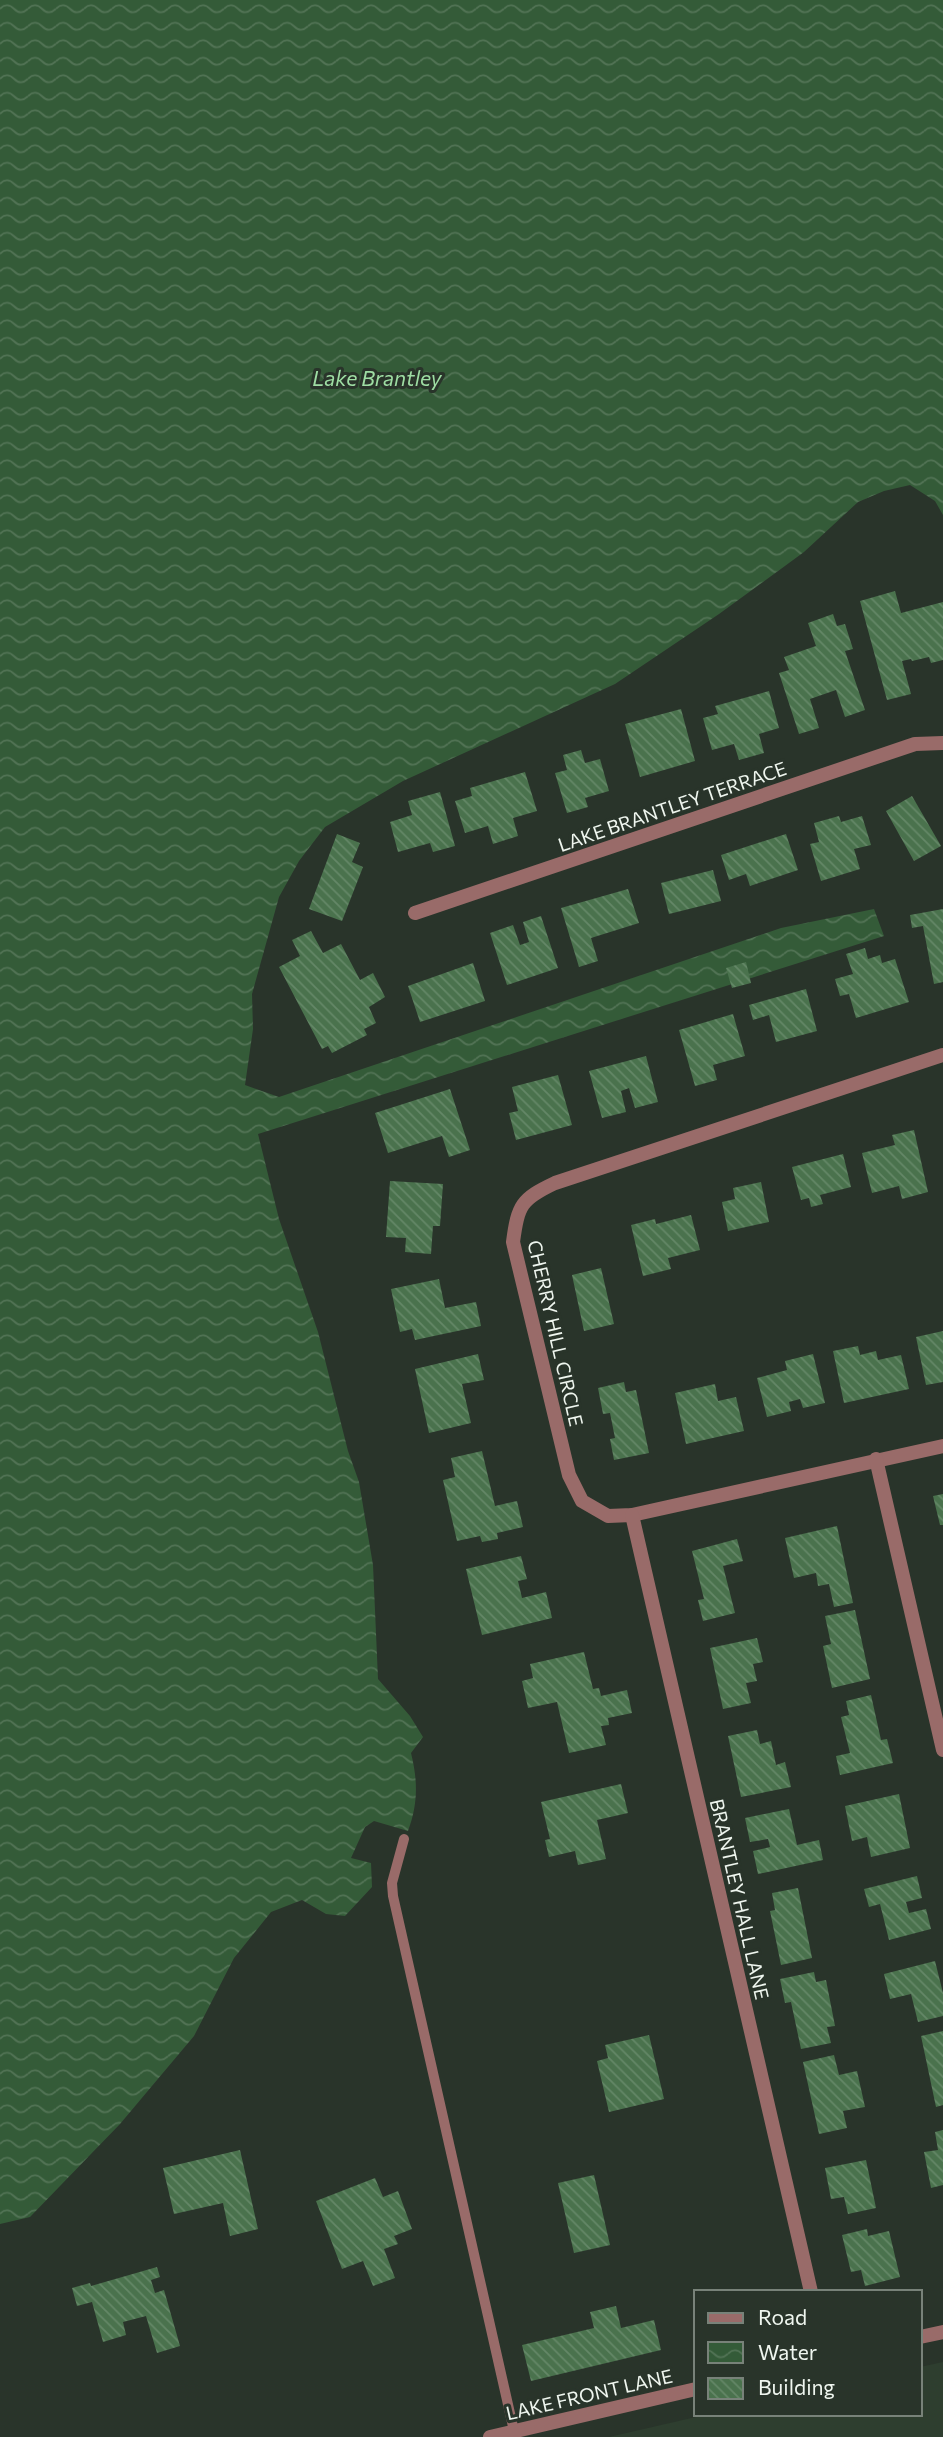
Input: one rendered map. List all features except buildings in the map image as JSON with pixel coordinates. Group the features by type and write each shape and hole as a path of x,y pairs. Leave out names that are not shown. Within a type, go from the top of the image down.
{"street":[{"name":"LAKE BRANTLEY TERRACE","path":"415,913 915,744 943,743"},
{"name":"CHERRY HILL CIRCLE","path":"943,1055 555,1183 529,1196 516,1216 513,1241 569,1475 582,1501 608,1516 632,1515 943,1446"},
{"path":"876,1459 943,1749"},
{"name":"BRANTLEY HALL LANE","path":"632,1515 811,2290"},
{"path":"922,2337 943,2332"},
{"name":"LAKE FRONT LANE","path":"490,2437 694,2389"}],"lane":[{"path":"404,1839 393,1883 393,1896 514,2431"}],"shaded area":[{"path":"943,2362 943,2437 609,2437 700,2416 922,2416 922,2367"}],"water":[{"name":"Lake Brantley","path":"0,0 943,0 943,515 935,501 910,485 884,491 858,502 804,552 719,614 615,684 403,781 325,827 299,861 279,897 252,994 253,1029 245,1085 279,1097 781,928 874,909 884,936 258,1134 279,1219 318,1332 348,1451 359,1482 373,1565 378,1679 410,1716 423,1737 411,1753 416,1783 414,1811 408,1831 374,1821 365,1827 351,1858 371,1863 372,1887 345,1916 326,1914 302,1900 271,1912 234,1958 194,2036 120,2124 30,2217 0,2224"}]}
